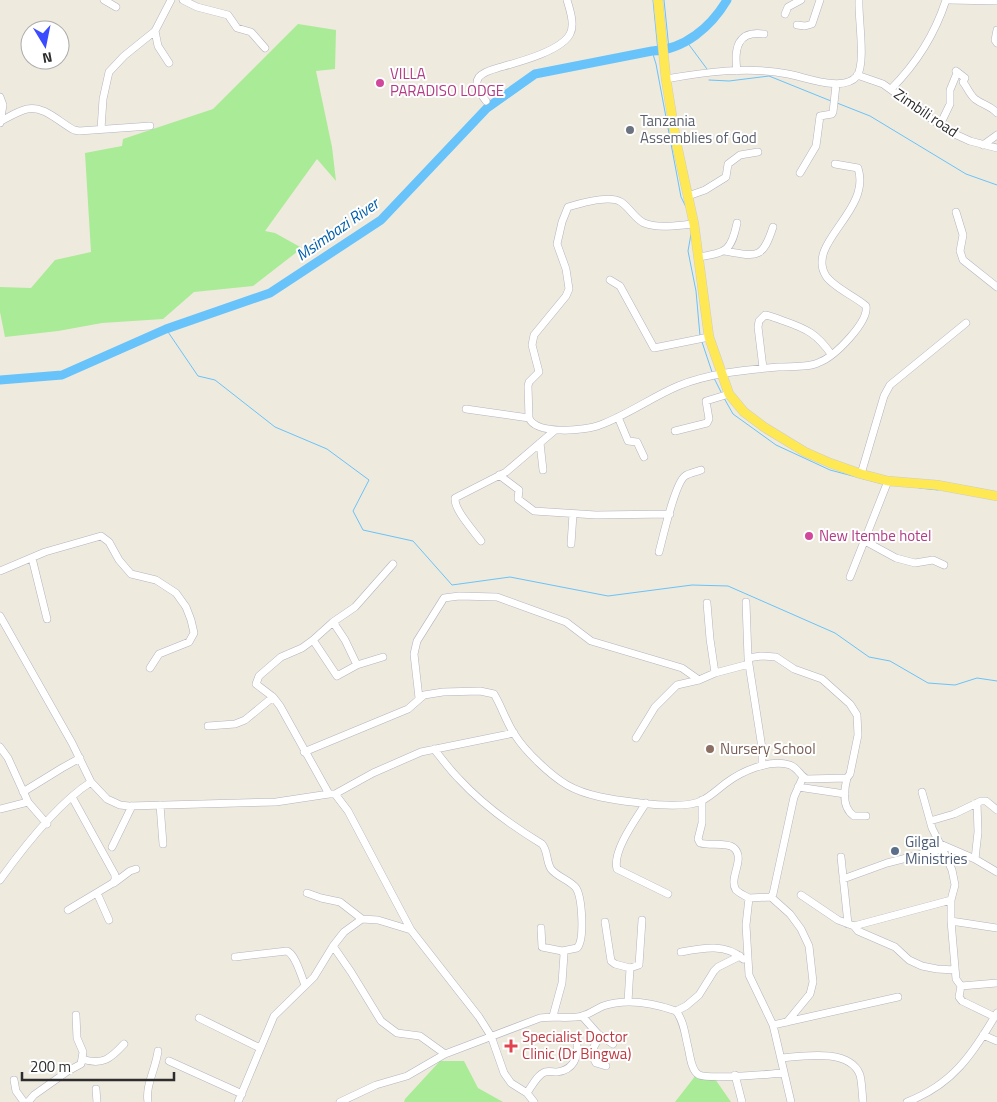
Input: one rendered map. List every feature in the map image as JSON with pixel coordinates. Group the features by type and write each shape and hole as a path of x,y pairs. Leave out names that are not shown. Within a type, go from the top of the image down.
{"main road":[{"path":"658,0 666,79 676,140 694,224 709,337 720,374 729,394 744,412 785,441 830,463 860,474 888,481 963,489 997,496"}],"street":[{"path":"104,0 116,7"},
{"path":"101,129 103,99 109,72 124,56 155,31 171,0"},
{"path":"183,0 197,7 228,15 237,28 252,32 266,48"},
{"path":"486,101 478,88 477,82 478,77 483,73 518,62 564,43 571,33 572,25 567,0"},
{"path":"785,14 788,7 802,0"},
{"path":"797,25 812,24 820,0"},
{"path":"666,79 736,71 763,71 785,73 836,84 851,81 857,75 860,54 859,0"},
{"path":"891,89 902,78 928,41 940,20 948,0 997,0"},
{"path":"997,30 995,40 997,43"},
{"path":"155,31 158,46 169,62"},
{"path":"736,71 739,41 746,35 754,32 764,34"},
{"path":"940,126 950,104 950,90 956,72 965,78 963,82 973,97 991,107 997,113"},
{"name":"Zimbili road","path":"857,75 891,89 940,126 970,141 997,148"},
{"path":"800,173 816,146 820,116 830,115 834,112 836,84"},
{"path":"0,98 3,105 0,122"},
{"path":"0,122 26,109 36,108 79,131 150,126"},
{"path":"983,145 997,135"},
{"path":"688,196 705,190 726,177 728,164 740,155 758,152"},
{"path":"694,224 662,226 643,222 620,202 613,200 581,203 568,208 562,222 557,244 566,269 568,289 566,296 534,336 532,345 539,372 528,382 529,418 531,423 554,431 598,426 677,387 702,378 763,368 820,363 831,354 852,336 866,316 867,311 866,306 826,276 823,266 824,248 849,214 859,190 858,168 835,164"},
{"path":"956,212 963,235 960,250 963,260 997,287"},
{"path":"724,251 734,239 737,223"},
{"path":"699,257 724,251 750,256 758,254 768,241 773,227"},
{"path":"610,280 620,286 654,348 709,337"},
{"path":"763,368 758,326 759,321 765,315 808,330 823,342 831,354"},
{"path":"860,474 884,396 890,385 966,323"},
{"path":"675,431 707,422 709,418 706,401 729,394"},
{"path":"466,409 529,418"},
{"path":"618,417 628,442 637,442 644,457"},
{"path":"481,541 458,510 454,502 455,498 511,468 554,431"},
{"path":"540,443 543,470"},
{"path":"659,552 682,479 689,474 701,470"},
{"path":"499,475 519,490 518,499 534,511 573,514 670,514"},
{"path":"850,577 863,540 888,481"},
{"path":"570,544 573,514"},
{"path":"0,571 45,552 101,536 109,542 119,560 132,574 156,580 176,593 186,606 194,633 189,642 159,654 150,668"},
{"path":"863,540 896,558 914,563 933,560 944,565"},
{"path":"32,558 47,619"},
{"path":"393,564 354,607 332,622 302,648 281,657 259,676 256,684 273,697 280,706 304,752 332,794 348,811 411,930 479,1017 491,1036 504,1073 511,1083 527,1093 534,1102"},
{"path":"419,698 414,654 417,640 444,598 459,596 497,597 566,622 592,641 682,668 699,680"},
{"path":"746,602 748,661 762,748 762,766"},
{"path":"707,603 715,673"},
{"path":"0,616 92,782 102,795 112,802 132,806 276,802 332,794 416,754 514,733"},
{"path":"332,622 345,640 357,665"},
{"path":"313,640 337,676 357,665 383,657"},
{"path":"636,738 654,707 670,690 681,683 699,680 748,661 776,657 794,669 822,679 850,704 857,715 858,735 845,794 846,805 851,814 854,816 866,816"},
{"path":"304,752 408,709 424,695 443,692 480,691 494,694 514,733 541,764 566,785 588,793 619,800 684,805 702,800 728,782 762,766 788,764 808,779 847,778"},
{"path":"208,726 235,724 245,720 273,697"},
{"path":"0,747 8,758 28,802 47,824"},
{"path":"434,749 459,780 489,808 542,844 545,847 551,868 577,889 581,910 581,942 577,948 562,951 542,947 541,928"},
{"path":"23,792 80,758"},
{"path":"771,897 777,879 789,818 798,787 803,777"},
{"path":"0,880 54,814 92,782"},
{"path":"798,787 845,794"},
{"path":"907,1102 948,1079 964,1063 996,1015 962,1001 959,997 961,986 956,979 951,921 954,879 941,846 934,834 922,792"},
{"path":"72,797 115,875 116,880 113,883"},
{"path":"702,800 702,823 698,839 700,843 705,845 732,846 736,849 738,856 736,890 749,898 771,897 790,914 804,934 809,946 813,982 810,994 786,1022"},
{"path":"930,821 954,814 978,802 986,801 997,810"},
{"path":"0,809 28,802"},
{"path":"975,859 978,832 978,802"},
{"path":"646,803 623,843 615,864 620,871 668,894"},
{"path":"160,805 163,844"},
{"path":"112,847 132,806"},
{"path":"842,879 941,846 975,859 997,872"},
{"path":"841,857 842,879 851,925"},
{"path":"68,910 136,869"},
{"path":"97,893 109,920"},
{"path":"307,893 340,902 362,919 378,920 411,930"},
{"path":"801,895 838,920 895,947 909,960 922,966 956,970"},
{"path":"749,898 746,925 748,965 751,982 773,1025 791,1102"},
{"path":"851,925 951,900"},
{"path":"238,1102 274,1016 318,971 344,932 362,919"},
{"path":"605,922 611,961 630,968 639,965 642,920"},
{"path":"951,921 997,928"},
{"path":"333,946 381,1022 397,1033 420,1036 445,1054"},
{"path":"680,952 717,948 740,956 748,965"},
{"path":"234,957 288,951 292,953 305,985"},
{"path":"553,1016 562,983 564,967 562,951"},
{"path":"340,1102 376,1085 407,1076 445,1054 528,1021 553,1016 582,1016 607,1005 628,1002 658,1006 676,1011 686,1006 699,995 718,967 740,956"},
{"path":"628,1002 630,968"},
{"path":"961,986 997,983"},
{"path":"773,1025 898,997"},
{"path":"676,1011 682,1021 695,1071 700,1075 716,1077 784,1073"},
{"path":"28,1102 34,1095 68,1071 78,1067 83,1052 77,1038 76,1014"},
{"path":"582,1016 601,1036 613,1044"},
{"path":"198,1018 260,1048"},
{"path":"984,1035 996,1039"},
{"path":"601,1036 593,1046 593,1055 596,1063 606,1066"},
{"path":"527,1093 544,1072 559,1072 572,1064 578,1054 577,1043"},
{"path":"82,1059 96,1062 106,1061 124,1044"},
{"path":"148,1102 147,1095 157,1064 158,1051"},
{"path":"782,1058 820,1055 844,1060 854,1066 860,1075 863,1102"},
{"path":"169,1061 242,1094"},
{"path":"735,1075 742,1102"},
{"path":"14,1080 16,1091 24,1102"},
{"path":"96,1089 97,1102"}],"green space":[{"path":"298,24 336,30 335,69 316,71 332,147 336,181 317,159 265,231 275,233 302,248 253,286 194,292 163,319 102,323 58,331 5,337 0,312 0,287 31,288 55,260 91,252 85,153 122,146 123,139 213,109"},
{"path":"440,1061 464,1061 478,1088 503,1102 404,1102"},
{"path":"696,1075 715,1079 731,1102 675,1102"}],"waterway":[{"path":"653,0 658,51"},
{"path":"664,0 669,49"},
{"name":"Msimbazi River","path":"0,380 62,375 166,329 270,293 381,220 487,108 535,74 664,50 686,42 705,28 727,0"},
{"path":"687,42 707,69"},
{"path":"652,51 681,197 686,207"},
{"path":"709,80 729,81 769,76 831,101"},
{"path":"837,103 870,116 966,174 997,185"},
{"path":"691,234 688,251 696,291 700,336"},
{"path":"166,329 198,376 215,380 275,427 327,449 369,480 353,511 363,530 413,541 452,585 510,577 608,596 692,585 728,586 835,633 869,657 890,661 928,683 955,685 977,678 997,681"},
{"path":"702,342 712,372"},
{"path":"714,378 721,392"},
{"path":"724,398 733,414 776,445 830,470 883,484"},
{"path":"919,488 938,490"}],"place":[{"name":"VILLA PARADISO LODGE","path":"380,83"},
{"name":"Tanzania Assemblies of God","path":"630,130"},
{"name":"New Itembe hotel","path":"809,536"},
{"name":"Nursery School","path":"710,749"},
{"name":"Gilgal Ministries","path":"895,851"},
{"name":"Specialist Doctor Clinic (Dr Bingwa)","path":"511,1046"}]}
